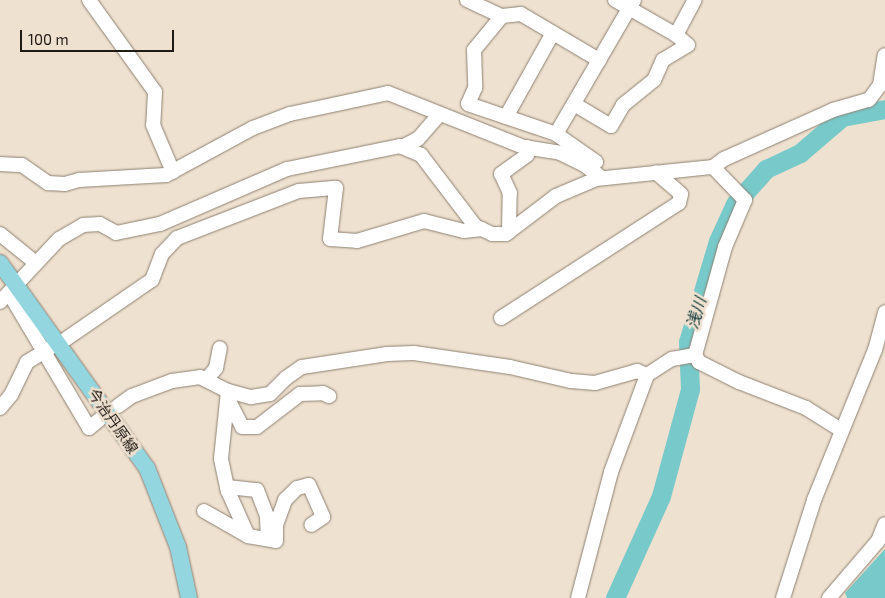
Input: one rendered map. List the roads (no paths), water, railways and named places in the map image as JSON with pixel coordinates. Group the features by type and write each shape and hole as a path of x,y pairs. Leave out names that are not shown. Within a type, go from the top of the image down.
{"main road":[{"name":"今治丹原線","path":"0,263 8,293 147,468 178,547 189,598"}],"street":[{"path":"90,0 155,92 153,125 173,172"},
{"path":"467,0 502,16 521,14 599,60"},
{"path":"574,104 611,126 624,106 654,80 663,60 688,45 632,4 615,0"},
{"path":"676,35 695,0"},
{"path":"556,134 632,4"},
{"path":"502,16 474,50 475,88 468,104 556,134 609,176"},
{"path":"506,117 553,33"},
{"path":"402,147 421,155 475,226 492,234 509,232 556,196 609,176 713,167 724,159 833,110 869,100 882,85 885,55"},
{"path":"0,164 22,165 48,183 65,184 173,172 253,128 337,102 388,93 527,147 560,153 609,176"},
{"path":"99,420 89,428 47,350 8,293 59,240 82,225 100,224 116,233 154,225 287,169 402,147 418,139 440,114"},
{"path":"509,232 510,193 501,174 527,154 527,147"},
{"path":"713,167 745,200 725,247 695,355 699,362 739,382 806,408 842,430"},
{"path":"501,318 679,203 681,194 656,172"},
{"path":"154,225 180,228 219,220 261,208 299,191 336,188 330,239 357,241 424,221 464,231 482,229"},
{"path":"66,339 152,280 162,254 177,238 219,220"},
{"path":"0,234 36,263"},
{"path":"784,598 814,500 875,350 885,312"},
{"path":"206,380 216,368 220,348"},
{"path":"0,408 11,395 27,362 47,350"},
{"path":"118,406 132,396 172,381 200,377 228,394 251,397 270,394 286,378 302,367 387,354 414,353 510,367 571,381 595,383 636,371 647,375"},
{"path":"578,598 611,472 647,375 672,360 695,355"},
{"path":"228,394 242,427 257,427 300,394 322,392 329,396"},
{"path":"228,394 221,459 227,487 248,536"},
{"path":"204,511 248,536 268,542 276,541 276,525 286,500 296,488 310,485 322,517 311,525"},
{"path":"227,487 257,490 267,516 268,542"},
{"path":"829,598 878,541 885,524"}],"water":[{"path":"885,549 885,598 847,598 845,593"}],"waterway":[{"name":"浅川","path":"615,598 661,496 690,389 688,342 718,241 735,204 766,169 800,153 842,117 885,109"}]}
